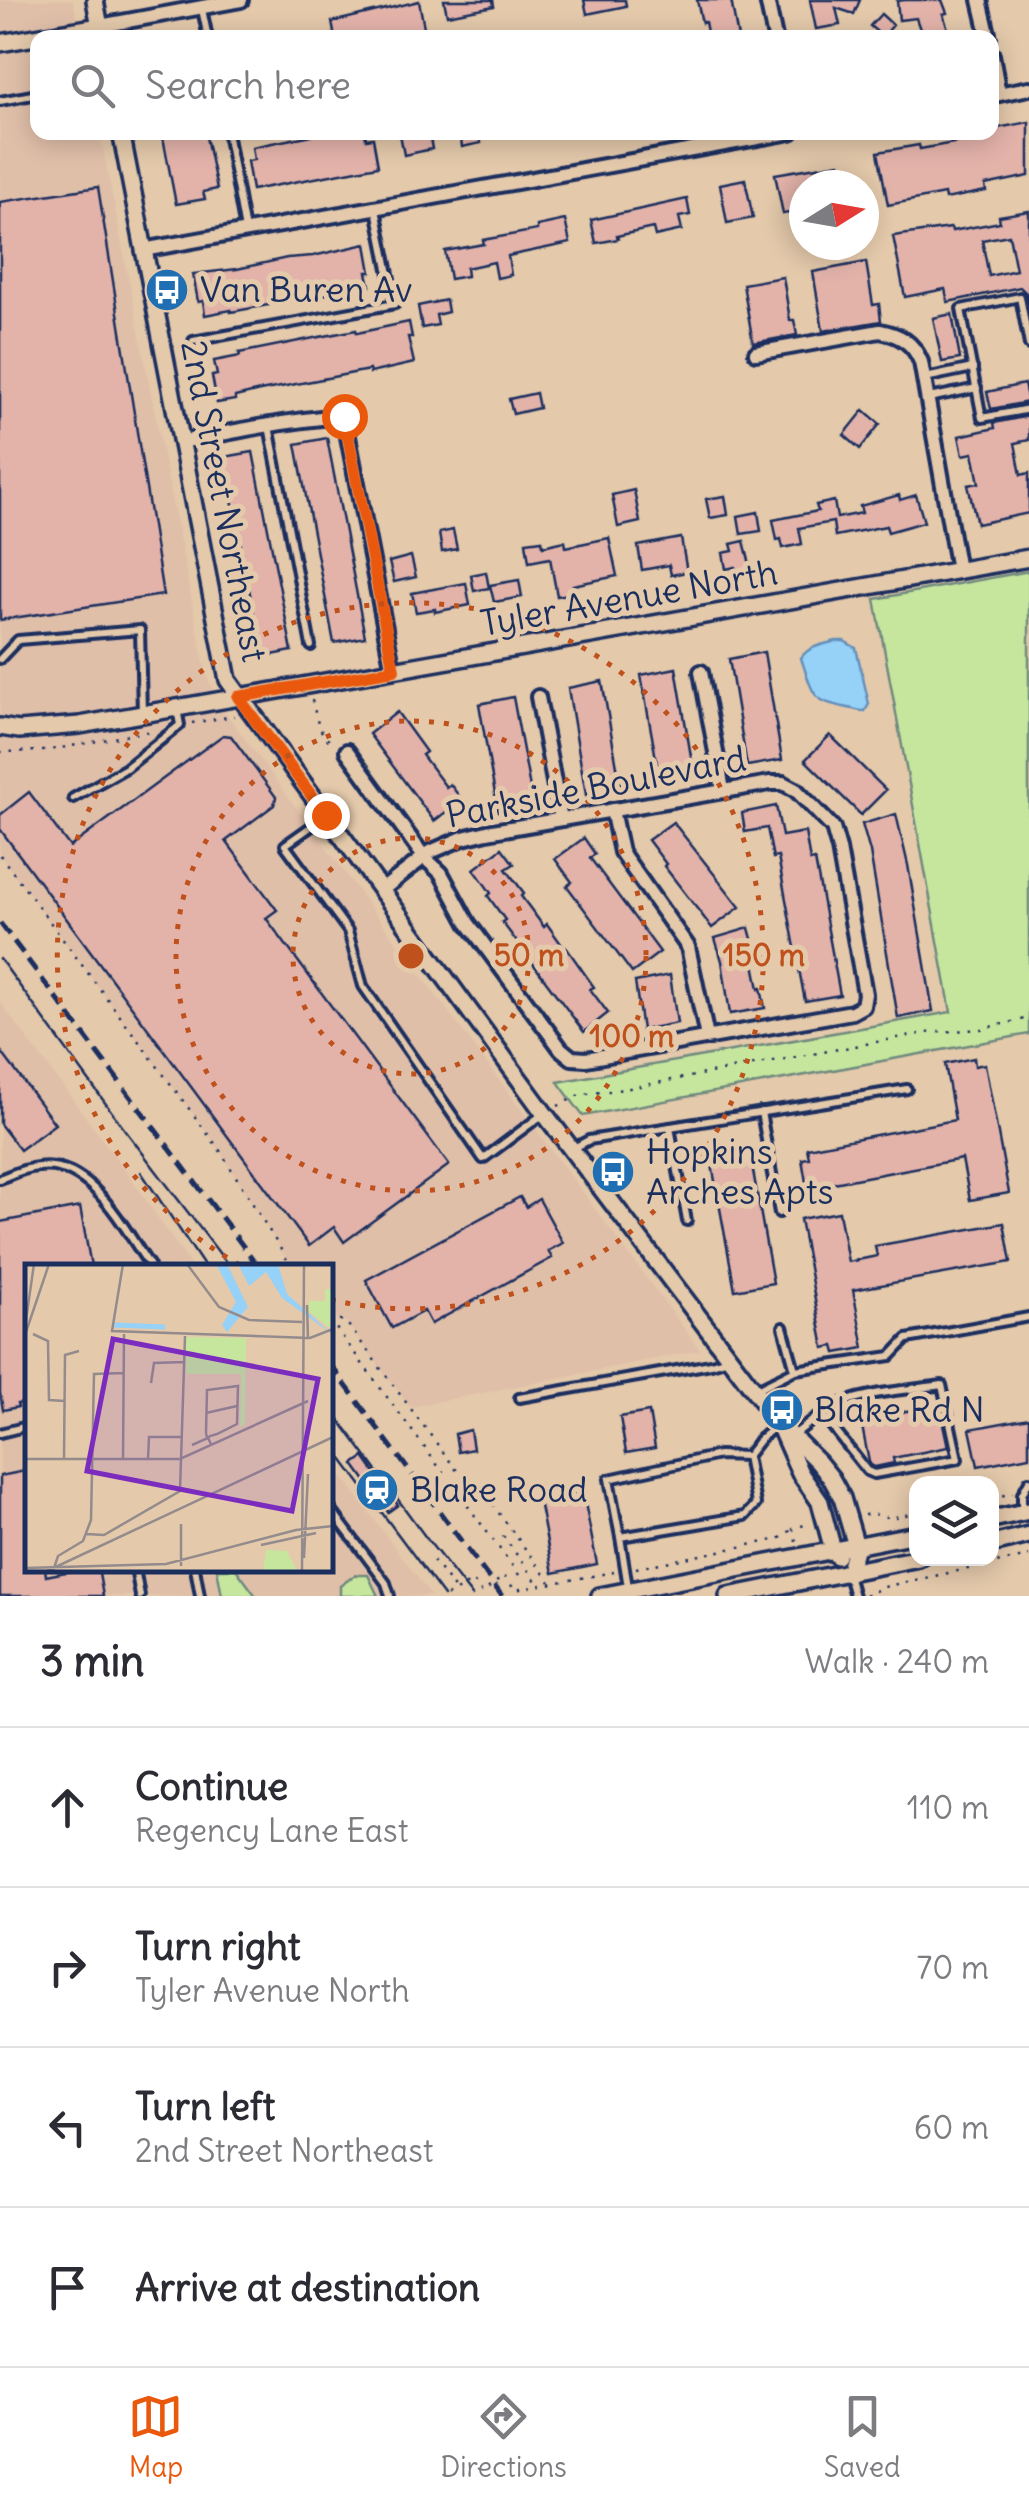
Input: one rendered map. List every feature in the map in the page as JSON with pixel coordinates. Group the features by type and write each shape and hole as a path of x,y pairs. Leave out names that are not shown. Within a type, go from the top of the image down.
{"street":[{"path":"95,0 101,30"},
{"path":"108,30 192,6 241,0"},
{"path":"767,0 773,30"},
{"path":"980,0 986,30"},
{"path":"0,41 30,38"},
{"path":"999,94 1029,88"},
{"name":"2nd Street Northeast","path":"122,140 228,680 544,1114 778,1424 831,1478 842,1498 856,1546"},
{"path":"143,250 748,140"},
{"path":"756,354 880,331 895,334 912,346 921,362 958,570"},
{"path":"180,442 269,424 344,416 394,670"},
{"name":"Tyler Avenue North","path":"0,726 48,729 142,714 1029,558"},
{"path":"701,672 723,790"},
{"path":"538,697 561,819"},
{"path":"346,751 424,857"},
{"name":"Parkside Boulevard","path":"382,890 424,857 462,838 723,790 783,783 796,790 833,828 865,994 863,1006 852,1012 586,1060 572,1058 560,1048 468,924 441,872 424,857"},
{"path":"612,810 621,852 688,947 707,1037"},
{"name":"2nd Street Northeast","path":"778,1424 800,1472 820,1502 833,1550 848,1574"},
{"path":"999,1518 1026,1512"},
{"path":"600,1596 909,1535"},
{"path":"999,1542 1029,1536"},
{"path":"848,1574 856,1546"},
{"path":"728,1596 909,1560"}],"lane":[{"path":"192,6 204,30"},
{"path":"0,101 30,95"},
{"path":"228,140 245,232"},
{"path":"193,341 394,304 375,208"},
{"path":"1029,345 1020,297 961,309 982,418 1029,408"},
{"path":"924,378 973,368"},
{"path":"928,398 976,388"},
{"path":"269,424 311,646"},
{"path":"0,659 18,640 140,630 142,714"},
{"path":"72,798 126,768 180,726 177,708"},
{"path":"326,815 285,844 348,931 363,986 482,1159 544,1114"},
{"path":"571,1149 589,1140 907,1089"},
{"path":"761,1112 779,1213"},
{"path":"670,1127 687,1221"},
{"path":"0,1180 40,1166 57,1167 84,1178 98,1191 149,1264"},
{"path":"754,1391 794,1370 892,1356 907,1339 1029,1317"},
{"path":"783,1327 794,1370"},
{"path":"519,1398 730,1358"},
{"path":"791,1437 822,1414 833,1406 942,1385 958,1459 874,1474 867,1471 822,1414"},
{"path":"746,1456 778,1424"},
{"path":"0,1432 25,1427"},
{"path":"628,1591 609,1480 719,1455 746,1456"},
{"path":"620,1536 745,1516 756,1504 746,1456"},
{"path":"1026,1512 1022,1494 1029,1481"},
{"path":"332,1511 386,1582 390,1596"},
{"path":"136,1571 140,1596"},
{"path":"195,1571 200,1596"},
{"path":"848,1574 854,1596"}],"path":[{"path":"312,700 319,728 338,752 346,751"},
{"path":"0,752 45,751 250,713"},
{"path":"0,855 219,1149 290,1264"},
{"path":"544,1114 578,1095 1029,1018"},
{"path":"332,1318 346,1322 461,1476 487,1497 551,1584"},
{"path":"332,1321 522,1579"},
{"path":"862,1516 909,1514"},
{"path":"448,1596 473,1581 482,1593 504,1576 515,1590 540,1586 779,1539 806,1524"},
{"path":"793,1528 796,1540"},
{"path":"503,1536 540,1586"},
{"path":"871,1594 887,1586 1029,1556"},
{"path":"433,1562 456,1591"}],"shaded area":[{"path":"0,0 73,0 79,30 30,30 30,140 101,140 206,673 217,701 700,1350 410,1407 346,1322 332,1317 332,1264 290,1264 219,1149 0,855"},
{"path":"0,1002 190,1264 25,1264 25,1571 332,1571 332,1463 431,1596 0,1596"}],"green space":[{"path":"1029,571 1029,1034 583,1116 558,1082 951,1012 875,599"},
{"path":"217,1571 237,1571 256,1596 222,1596"},
{"path":"355,1575 368,1575 378,1596 340,1596 340,1586"}],"water":[{"path":"836,641 856,648 869,704 865,711 825,702 810,685 801,658 812,648"}],"building":[{"path":"444,0 493,0 494,6 447,15"},
{"path":"584,0 625,0 626,6 587,14"},
{"path":"697,0 731,0 737,30 706,30 705,22 702,23"},
{"path":"810,0 860,0 854,14 836,8 840,25 816,29"},
{"path":"942,0 948,30 920,30 916,18 899,20 897,1"},
{"path":"419,1 424,30 334,30 332,22"},
{"path":"881,14 893,25 889,30 870,26"},
{"path":"1029,122 1029,176 985,185 986,191 888,205 878,152 999,140 999,128"},
{"path":"164,140 207,140 217,189 203,192 205,199 176,204"},
{"path":"287,140 373,140 378,166 252,190 247,161 254,160 252,147"},
{"path":"401,140 430,140 432,149 404,155"},
{"path":"461,140 480,140 481,143 462,147"},
{"path":"840,163 841,170 799,170"},
{"path":"789,172 789,213 783,214 775,174"},
{"path":"745,179 753,218 727,223 720,184"},
{"path":"98,187 163,595 0,620 0,202"},
{"path":"687,199 690,215 679,217 682,230 655,236 653,228 596,243 591,220"},
{"path":"1029,211 1029,304 1020,287 948,302 945,289 905,297 893,236 1000,222 999,216","holes":["1009,235 1016,270 989,276 982,240"]},
{"path":"565,220 570,243 508,256 511,275 497,278 494,262 466,268 467,276 450,279 445,251"},
{"path":"366,244 370,286 205,315 203,301 198,302 193,274"},
{"path":"866,262 873,305 879,304 881,321 823,331 813,272"},
{"path":"783,277 790,320 794,320 797,335 753,343 743,284"},
{"path":"446,300 448,312 436,315 438,325 422,328 418,306"},
{"path":"952,314 960,359 942,362 933,318"},
{"path":"409,322 414,363 260,391 217,403 212,376 217,375 214,361"},
{"path":"1024,384 1028,402 991,409 987,392"},
{"path":"536,393 539,408 513,414 509,399"},
{"path":"864,410 880,424 860,449 844,435"},
{"path":"1029,416 1029,440 1015,443 1021,475 1029,473 1029,513 977,524 968,485 979,483 973,453 963,455 959,436"},
{"path":"327,438 365,637 334,643 296,444"},
{"path":"253,452 292,651 262,657 224,457"},
{"path":"634,490 640,522 618,527 612,495"},
{"path":"899,495 900,500 916,495 924,522 888,532 886,526 835,536 833,522 799,528 802,544 783,548 781,539 777,540 773,520 818,511 816,505 834,501 837,518 862,513 860,506"},
{"path":"725,496 728,515 710,518 706,499"},
{"path":"758,512 761,531 741,534 738,516"},
{"path":"453,530 457,549 442,552 439,533"},
{"path":"609,538 617,576 573,585 574,593 557,596 550,558 529,562 526,542 542,540 543,546 565,541 566,547"},
{"path":"681,538 687,572 671,575 669,565 642,570 638,546"},
{"path":"744,541 752,572 737,575 735,567 726,569 723,553 733,551 731,544"},
{"path":"411,556 416,577 394,582 389,562"},
{"path":"486,572 489,588 474,591 471,575"},
{"path":"519,580 522,597 494,602 490,585"},
{"path":"466,583 470,605 416,612 412,593"},
{"path":"764,652 782,760 747,766 729,659"},
{"path":"676,668 694,774 660,781 641,675"},
{"path":"602,681 621,789 586,795 568,688"},
{"path":"513,697 533,804 498,811 479,704"},
{"path":"397,712 426,752 422,755 446,787 450,784 462,800 434,821 369,734"},
{"path":"223,735 231,736 276,797 274,805 226,841 277,910 266,918 449,1165 344,1242 334,1227 309,1246 0,829 0,815 29,792 70,847"},
{"path":"830,735 886,790 861,815 805,760"},
{"path":"776,806 782,836 805,832 810,861 815,860 840,995 805,1001 778,857 773,858 767,828 745,832 742,813"},
{"path":"896,814 933,1011 898,1018 862,824"},
{"path":"673,822 740,907 712,928 648,840"},
{"path":"584,838 595,854 590,858 660,952 632,973 567,886 572,882 555,859"},
{"path":"502,848 514,864 506,869 524,893 521,896 544,927 547,924 566,947 608,1013 584,1032 502,922 505,920 488,896 491,893 474,869"},
{"path":"749,928 765,1008 730,1014 715,938"},
{"path":"670,975 677,1023 642,1030 635,982"},
{"path":"0,1050 55,1124 20,1150 0,1124"},
{"path":"974,1058 975,1066 985,1064 1009,1193 970,1200 962,1159 807,1188 802,1159 809,1158 807,1148 955,1120 945,1064"},
{"path":"739,1148 740,1156 750,1154 773,1283 735,1290 710,1154"},
{"path":"520,1197 526,1207 539,1199 563,1243 548,1251 552,1258 431,1324 424,1311 392,1328 366,1280"},
{"path":"80,1207 91,1264 25,1264 25,1403 3,1410 0,1393 0,1222"},
{"path":"839,1212 848,1262 877,1256 875,1246 1004,1223 1011,1262 853,1290 864,1348 836,1353 834,1346 824,1348 800,1219"},
{"path":"939,1405 948,1447 893,1458 894,1463 871,1465 859,1411 884,1407 885,1415"},
{"path":"649,1412 655,1448 626,1453 620,1417"},
{"path":"1029,1418 1029,1456 978,1466 970,1429"},
{"path":"470,1430 473,1449 458,1452 455,1434"},
{"path":"364,1457 398,1505 388,1512 354,1464"},
{"path":"25,1471 25,1571 45,1571 46,1576 99,1571 103,1596 0,1596 0,1476"},
{"path":"583,1493 597,1564 553,1573 539,1501"}],"tram line":[{"path":"0,959 227,1264"},
{"path":"141,1172 203,1264"},
{"path":"332,1410 472,1596"},
{"path":"332,1446 444,1596"}],"railway":[{"path":"0,923 256,1264"},
{"path":"332,1367 502,1596"}],"place":[{"name":"Van Buren Av","path":"167,290"},
{"name":"Hopkins Arches Apts","path":"613,1172"},
{"name":"Blake Rd N","path":"782,1410"},
{"name":"Blake Road","path":"377,1490"}],"route":[{"path":"326,815 238,697 394,670 344,416"}]}
